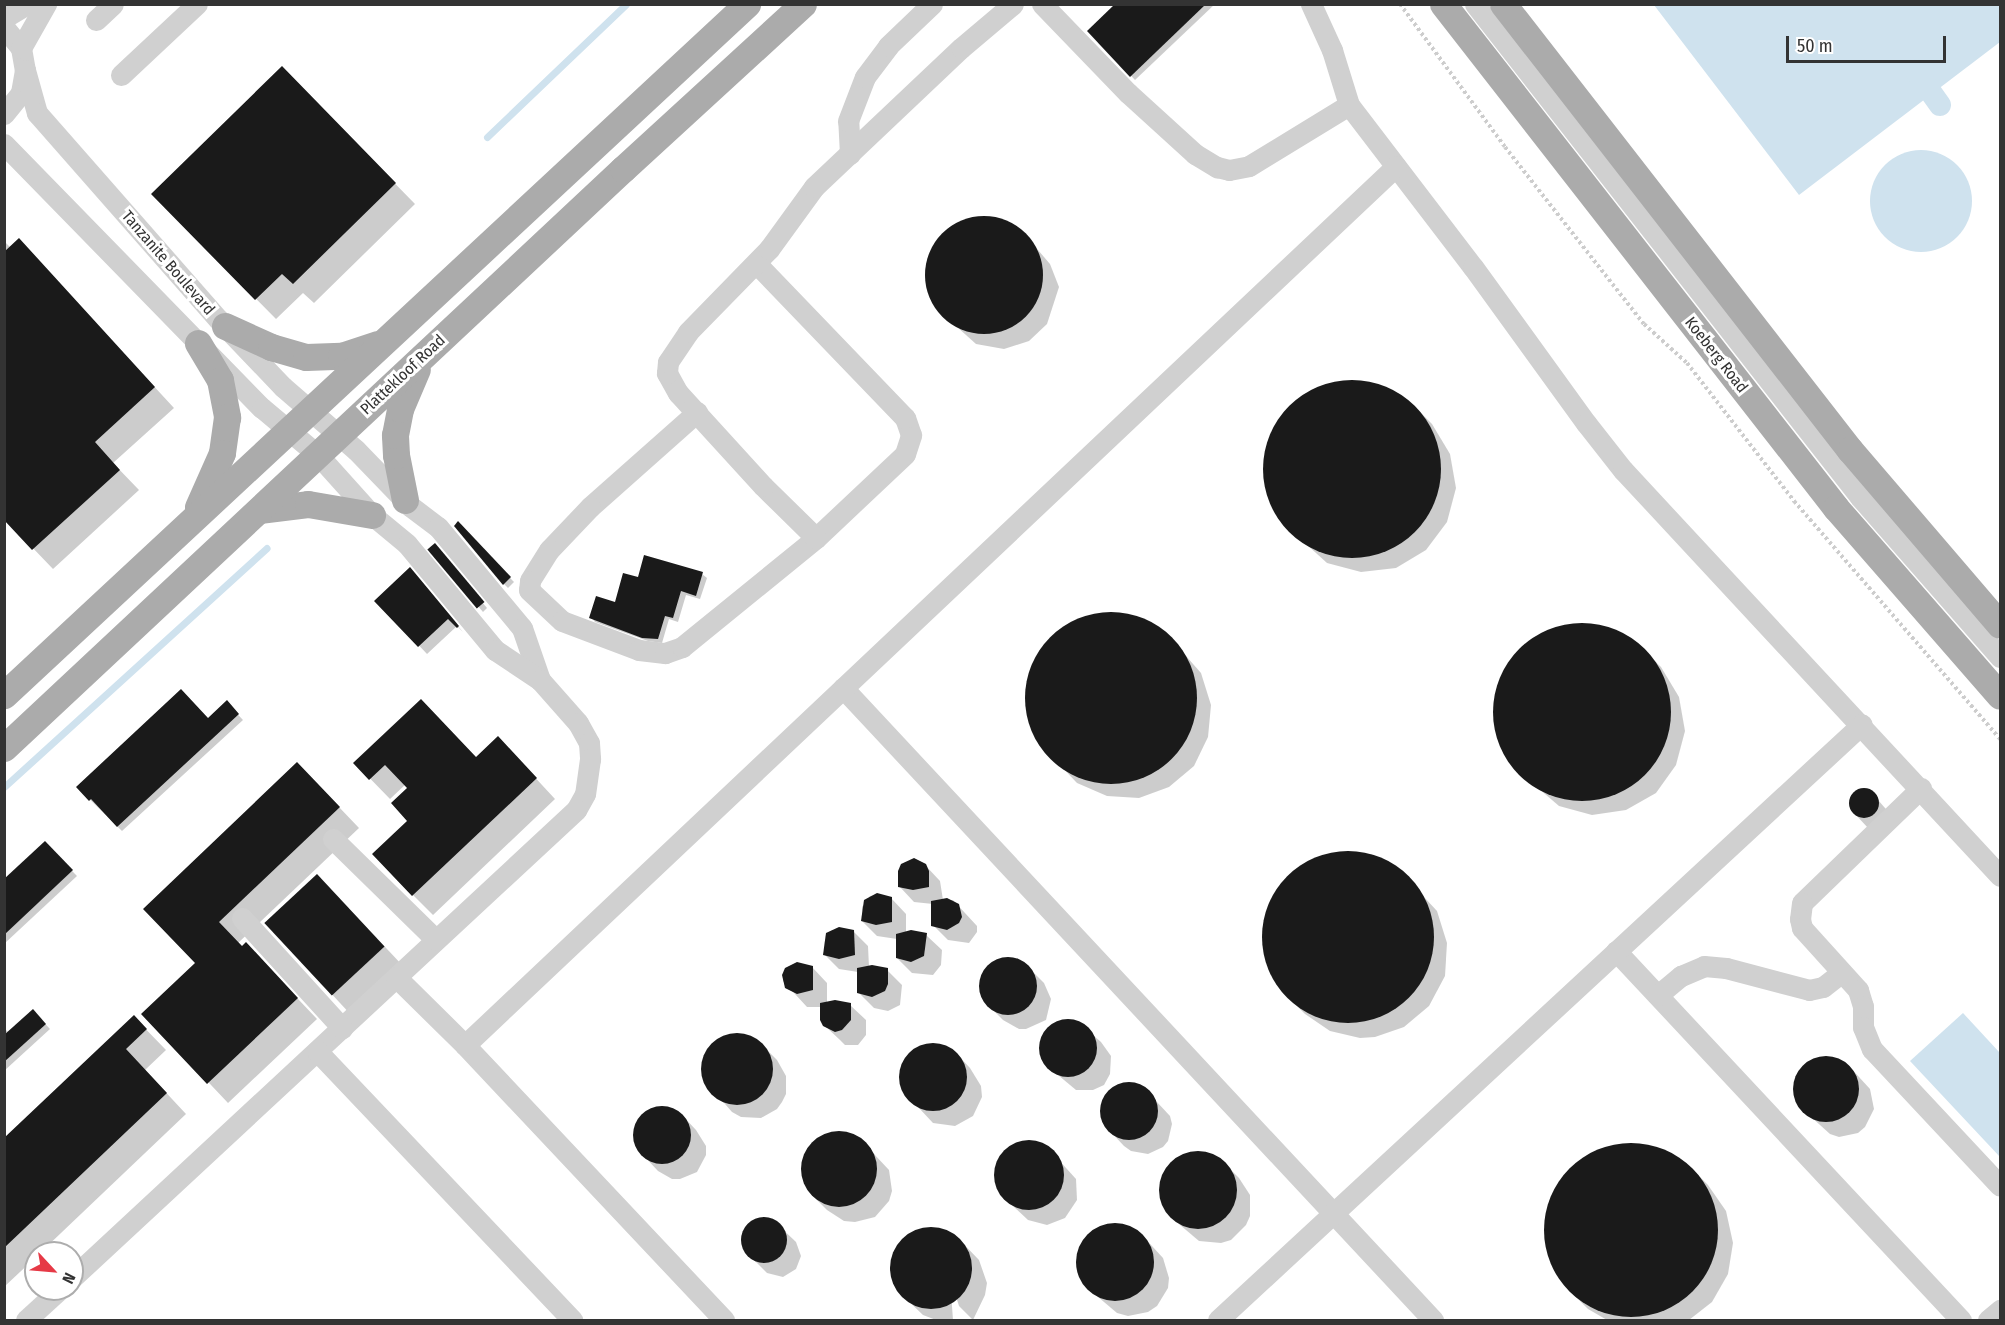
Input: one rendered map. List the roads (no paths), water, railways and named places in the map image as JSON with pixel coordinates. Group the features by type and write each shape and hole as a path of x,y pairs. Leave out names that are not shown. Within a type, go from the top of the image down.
{"main road":[{"path":"4,695 747,4"},
{"name":"Plattekloof Road","path":"4,748 803,4"},
{"name":"Koeberg Road","path":"1443,4 1836,508 2001,696"},
{"path":"1503,4 1850,450 2001,625"},
{"path":"225,326 280,351 315,358 348,354 387,340"},
{"path":"190,522 219,462 227,417 220,380 198,343"},
{"path":"405,500 396,455 396,423 409,384 427,352"},
{"path":"260,510 308,504 372,514"}],"street":[{"path":"4,18 27,4"},
{"path":"4,27 21,48 46,4"},
{"path":"96,20 113,4"},
{"path":"121,75 196,4"},
{"path":"850,154 848,121 865,77 888,46 932,4"},
{"path":"816,538 764,486 672,383 667,373 668,362 688,332 757,264 814,187 961,48 1012,4"},
{"path":"1042,4 1128,93 1195,154 1217,168 1229,170 1249,166 1348,105"},
{"path":"1311,4 1332,50 1348,105 1623,470 1862,724 2001,876"},
{"path":"1475,4 1860,497 2001,657"},
{"name":"Tanzanite Boulevard","path":"21,48 37,112 225,326 283,387 339,436 405,500 438,527 522,628"},
{"path":"4,114 21,93 26,70"},
{"name":"Tanzanite Boulevard","path":"4,144 262,408 318,454 372,514 407,544 495,650 540,680"},
{"path":"465,1045 1396,166"},
{"path":"697,412 590,507 549,550 528,585 533,595 562,621 577,629 639,650 657,654 674,651 712,626 753,588 816,538 905,454 911,443 910,427 892,403 757,264"},
{"path":"495,650 544,606"},
{"path":"84,1267 576,810 585,794 589,778 589,743 578,723 540,680 522,628"},
{"path":"843,688 1433,1320"},
{"path":"1218,1320 1862,724"},
{"path":"1921,788 1802,903 1800,919 1802,928 1840,973 1858,990 1861,998 1863,1027 1872,1048 2001,1186"},
{"path":"333,839 436,940"},
{"path":"242,918 342,1028"},
{"path":"1616,951 1961,1320"},
{"path":"1658,995 1681,976 1704,966 1726,968 1809,990 1823,987 1840,973"},
{"path":"396,977 465,1045 724,1320"},
{"path":"317,1051 572,1320"},
{"path":"26,1320 47,1301"},
{"path":"1988,1320 2001,1310"}],"water":[{"path":"1654,5 2000,5 2000,42 1799,195"},
{"path":"1921,150 1950,158 1964,172 1972,201 1964,230 1950,244 1921,252 1892,244 1878,230 1870,201 1878,172 1892,158"},
{"path":"1963,1013 2000,1053 2000,1157 1910,1061"}],"waterway":[{"path":"487,137 626,4"},
{"path":"1915,70 1940,105"},
{"path":"4,787 267,548"}]}
